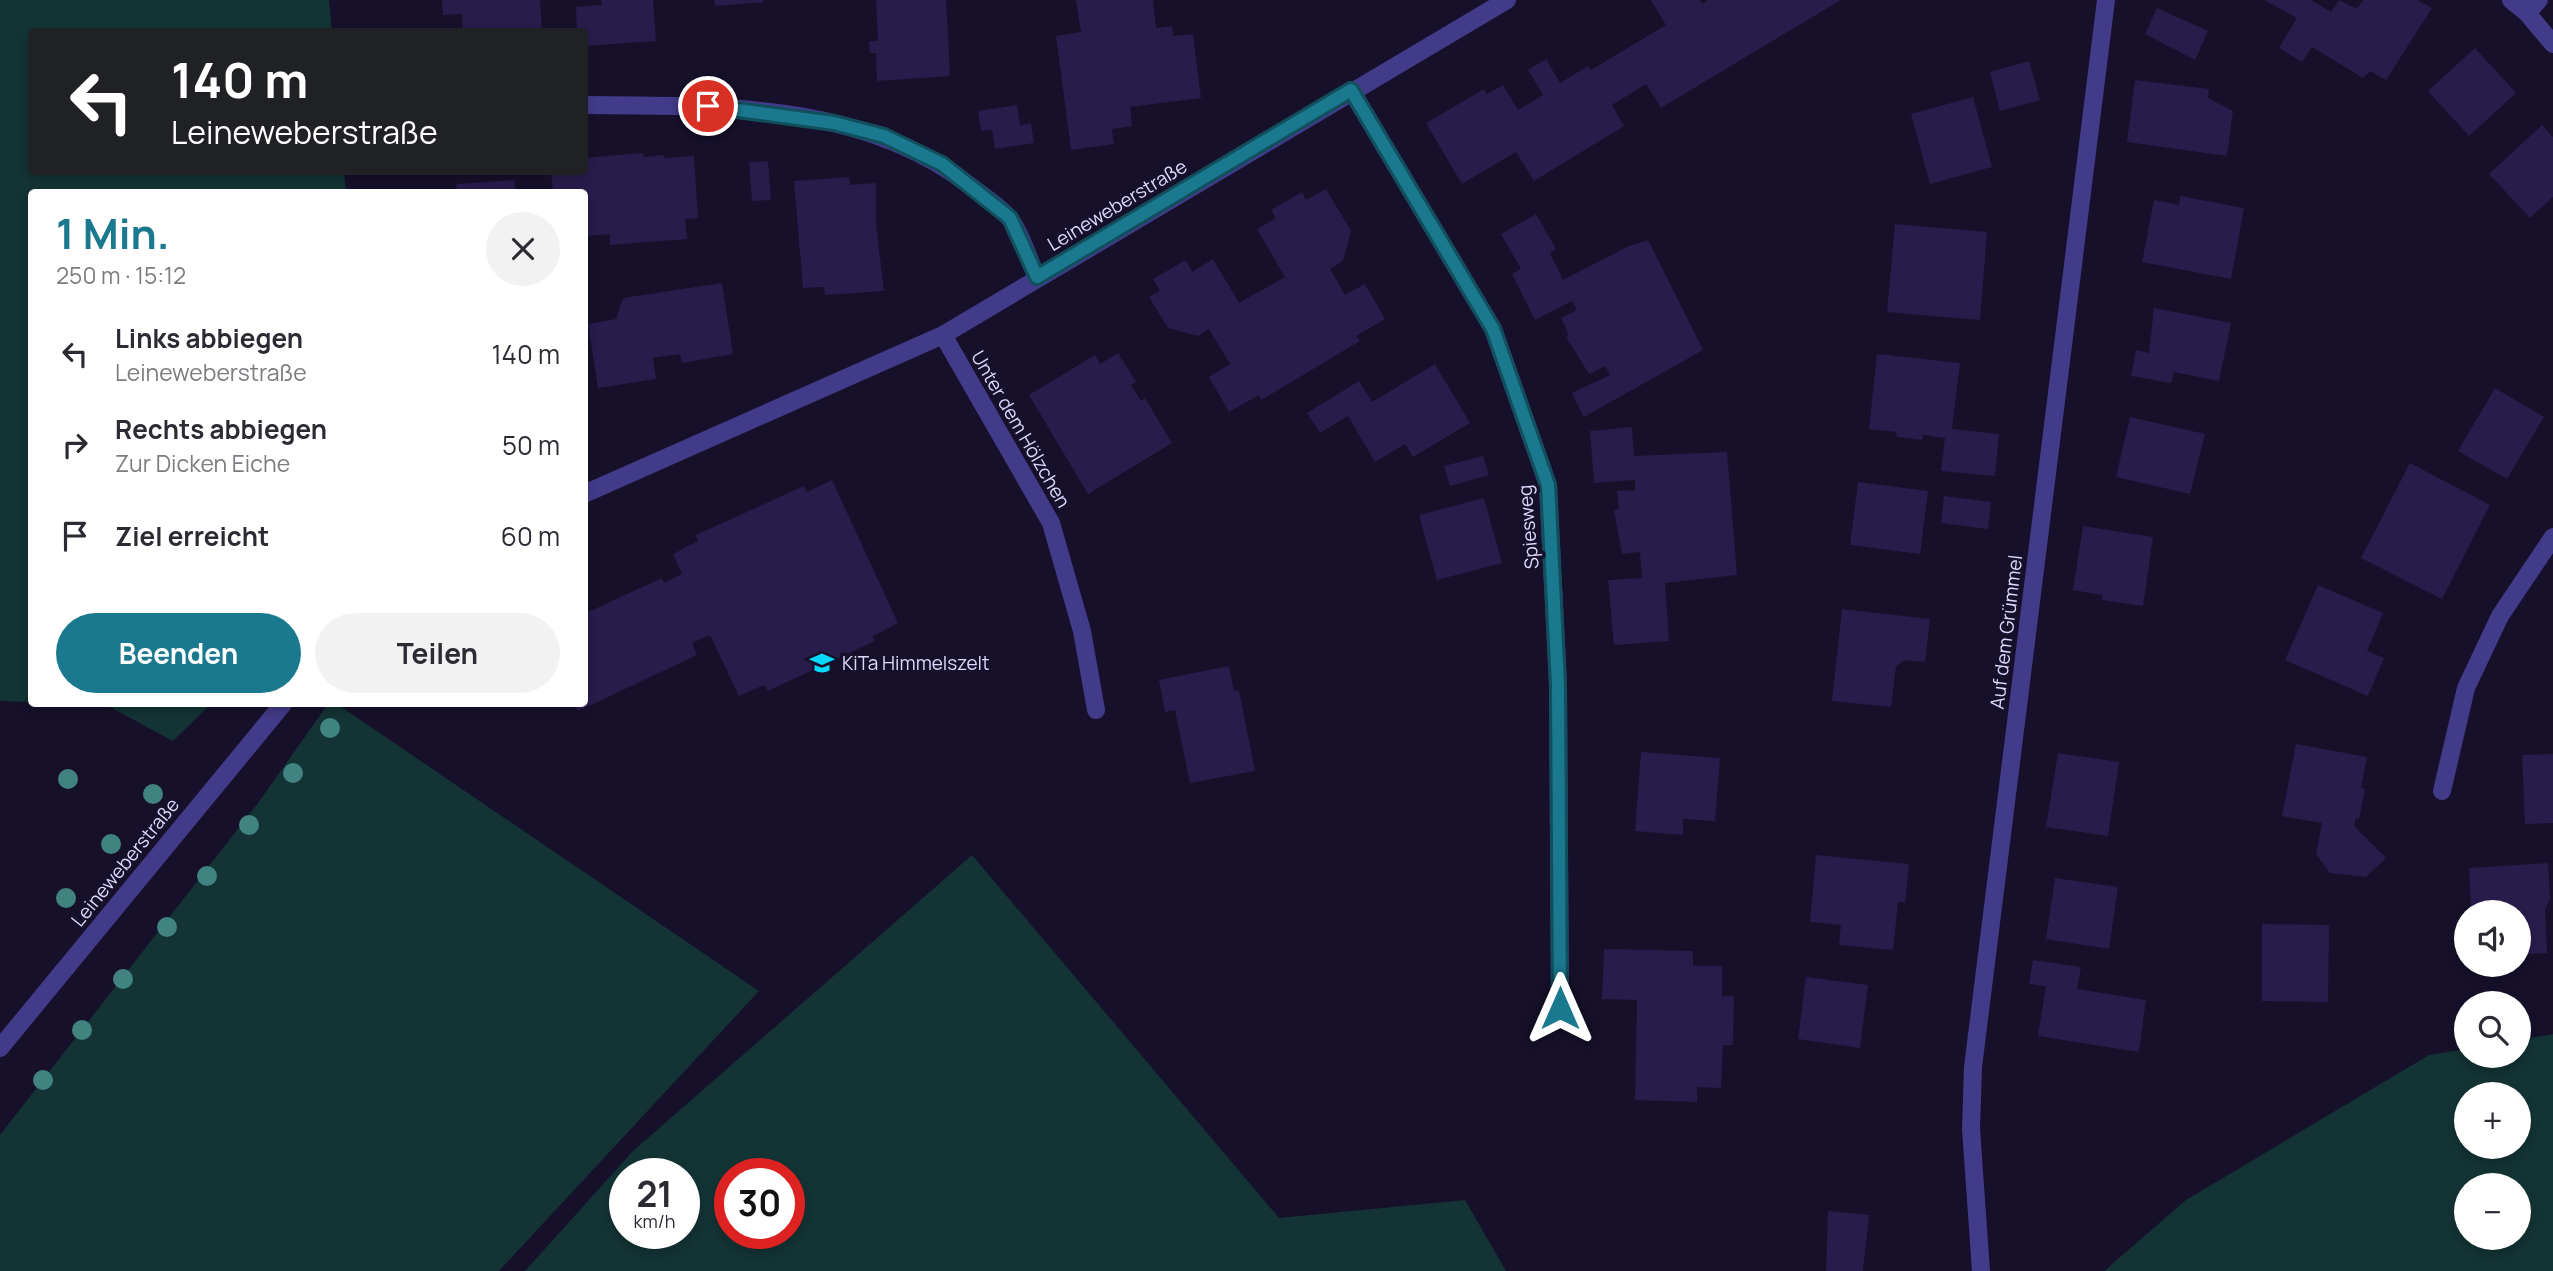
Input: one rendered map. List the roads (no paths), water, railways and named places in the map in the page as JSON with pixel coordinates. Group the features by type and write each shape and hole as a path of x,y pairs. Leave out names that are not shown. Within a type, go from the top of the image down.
{"street":[{"name":"Leineweberstraße","path":"588,492 943,335 1351,90 1507,0"},
{"name":"Auf dem Grümmel","path":"1981,1271 1971,1129 1973,1067 2106,0"},
{"path":"2511,0 2533,6 2553,44"},
{"name":"Spiesweg","path":"1351,90 1493,329 1548,485 1558,685 1560,1008"},
{"path":"588,105 708,106 767,112 834,123 884,136 942,164 1010,218 1037,277"},
{"name":"Unter dem Hölzchen","path":"943,335 1051,523 1082,631 1096,710"},
{"path":"2442,791 2466,688 2500,616 2553,537"},
{"name":"Leineweberstraße","path":"0,1048 281,707"}],"place":[{"name":"KiTa Himmelszelt","path":"822,663"}]}
